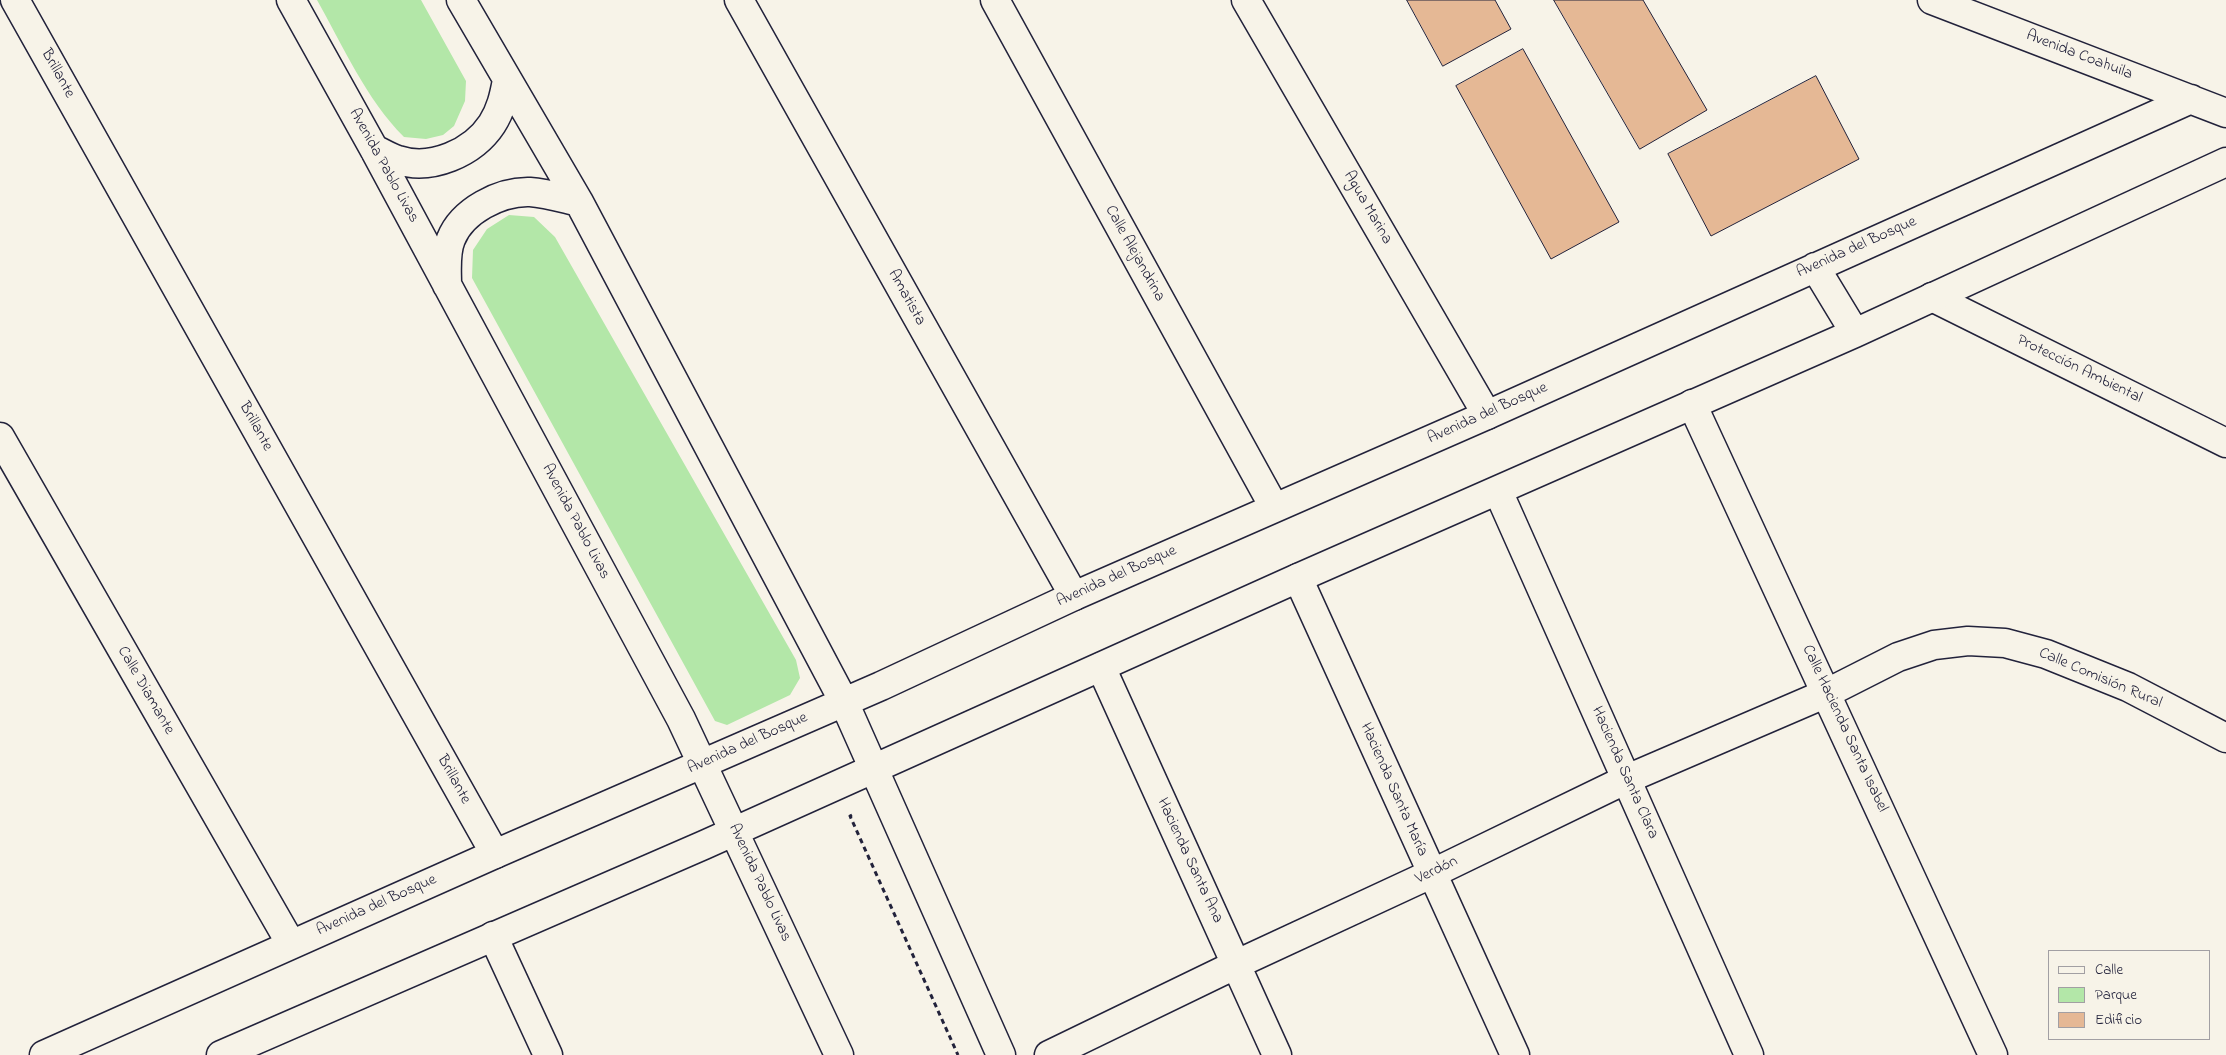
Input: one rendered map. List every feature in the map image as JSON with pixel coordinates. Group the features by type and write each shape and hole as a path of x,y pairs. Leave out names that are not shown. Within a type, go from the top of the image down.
{"street":[{"path":"0,6 11,0"},
{"name":"Brillante","path":"16,0 494,854"},
{"name":"Avenida Pablo Livas","path":"291,0 374,149 664,687 735,831 839,1055"},
{"path":"461,0 579,202 844,702 1001,1055"},
{"name":"Amatista","path":"739,0 1074,596"},
{"name":"Calle Alejandrina","path":"995,0 1274,507"},
{"name":"Agua Marina","path":"1246,0 1487,415"},
{"name":"Avenida Coahuila","path":"1932,0 2226,113"},
{"path":"374,149 397,160 415,164 434,162 455,155 474,143 491,125 501,107 507,80"},
{"name":"Avenida del Bosque","path":"44,1055 494,854 844,702 1074,596 1487,415 2190,99"},
{"path":"221,1055 735,831 1298,578 1855,334 2226,162"},
{"path":"447,285 447,253 451,239 459,225 488,202 510,194 528,192 548,194 579,202"},
{"path":"1815,267 1855,334"},
{"name":"Protección Ambiental","path":"1932,298 2226,443"},
{"name":"Calle Hacienda Santa Isabel","path":"1692,404 1993,1055"},
{"name":"Calle Diamante","path":"0,437 291,944"},
{"name":"Hacienda Santa Clara","path":"1498,491 1749,1055"},
{"name":"Hacienda Santa María","path":"1298,578 1514,1055"},
{"name":"Calle Comisión Rural","path":"1827,693 1898,657 1934,645 1968,641 2005,643 2046,654 2128,687 2226,738"},
{"name":"Hacienda Santa Ana","path":"1101,667 1277,1055"},
{"name":"Verdón","path":"1048,1055 1627,779 1827,693"},
{"path":"493,936 548,1055"}],"path":[{"path":"886,800 850,816 958,1055"}],"green space":[{"path":"317,0 421,0 466,81 465,101 454,126 443,135 426,139 404,137 390,122 367,89"},
{"path":"509,215 534,217 555,237 796,660 800,678 790,695 727,725 715,721 472,278 473,250 487,229"}],"building":[{"path":"1407,0 1495,0 1511,29 1443,66"},
{"path":"1554,0 1643,0 1707,110 1640,149"},
{"path":"1523,49 1619,222 1551,259 1456,86"},
{"path":"1816,76 1859,159 1711,236 1668,154"}]}
